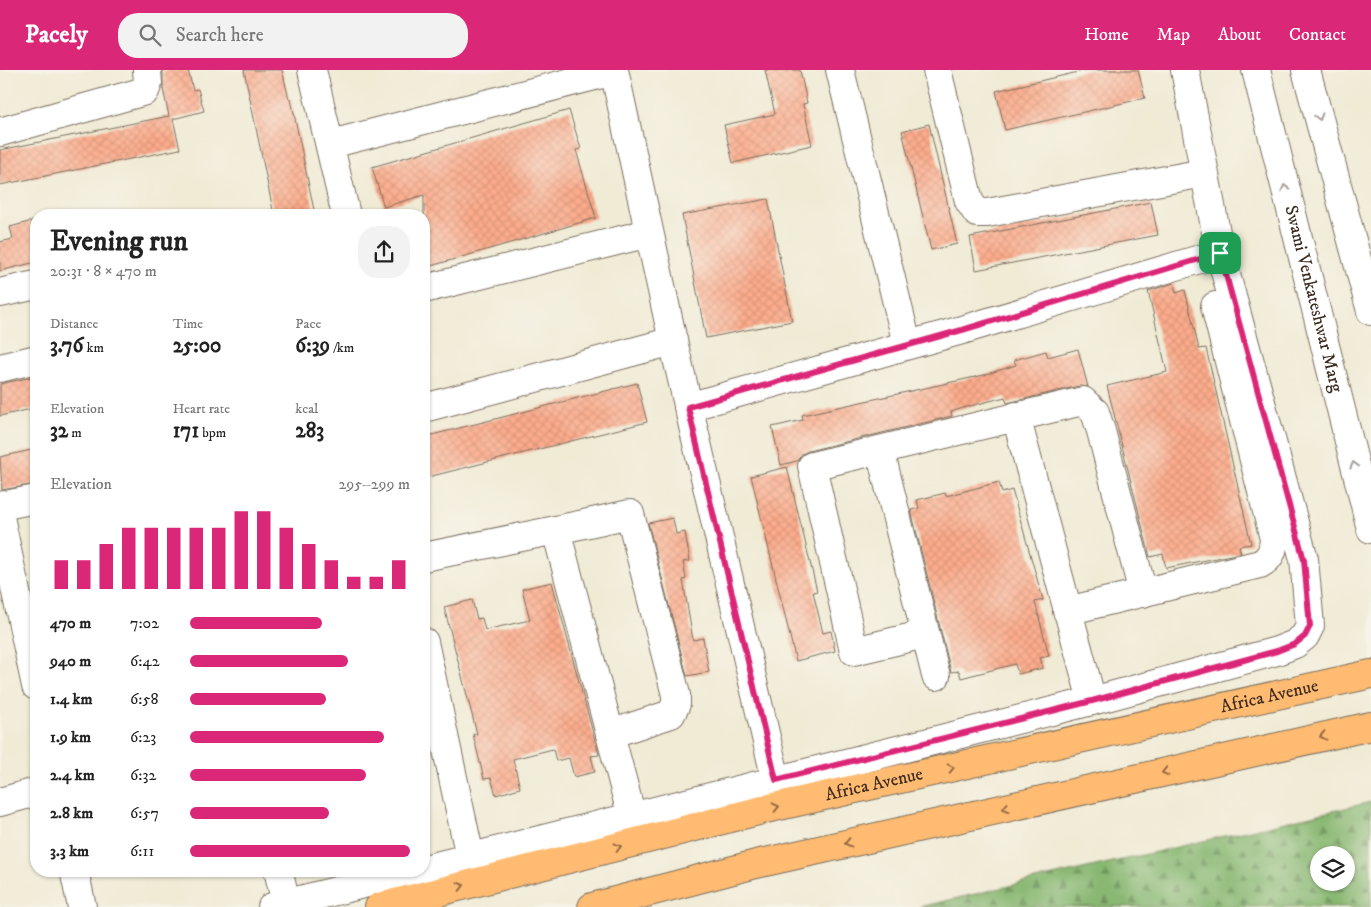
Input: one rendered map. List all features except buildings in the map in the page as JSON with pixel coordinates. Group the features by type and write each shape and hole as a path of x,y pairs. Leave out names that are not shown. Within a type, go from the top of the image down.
{"main road":[{"name":"Africa Avenue","path":"379,907 770,808 1371,674"},
{"path":"592,907 756,864 1371,726"}],"street":[{"path":"0,132 145,91 148,83 147,70"},
{"path":"331,144 614,70 688,407 776,780"},
{"path":"840,70 907,344"},
{"path":"937,70 969,201 977,212 987,213 1204,173"},
{"path":"430,867 1092,701 1277,651 1295,644 1305,636 1310,626 1304,560 1220,253 1185,70"},
{"name":"Swami Venkateshwar Marg","path":"1256,70 1371,529"},
{"path":"1306,70 1364,252 1371,311"},
{"path":"318,71 345,209"},
{"path":"430,288 649,233"},
{"path":"688,407 962,330 1220,253"},
{"path":"1067,611 1260,564 1269,559 1273,549 1274,538 1210,285"},
{"path":"0,293 30,286"},
{"path":"430,406 673,341"},
{"path":"0,368 30,360"},
{"path":"925,634 854,650 812,466 1082,401 1095,412 1142,592"},
{"path":"1016,416 1092,701"},
{"path":"880,450 936,676"},
{"path":"0,506 30,500"},
{"path":"430,556 630,514 676,695 676,704 671,714 610,734"},
{"path":"0,517 25,579 30,628"},
{"path":"556,530 632,817"},
{"path":"430,670 470,857"},
{"path":"0,802 30,794"},
{"path":"76,877 82,907"},
{"path":"278,877 279,905 391,877"}],"green space":[{"path":"1371,802 1371,907 919,907"}],"route":[{"path":"1220,253 1304,560 1310,626 1305,636 1295,644 1277,651 1092,701 776,780 688,407 962,330 1220,253"}]}
